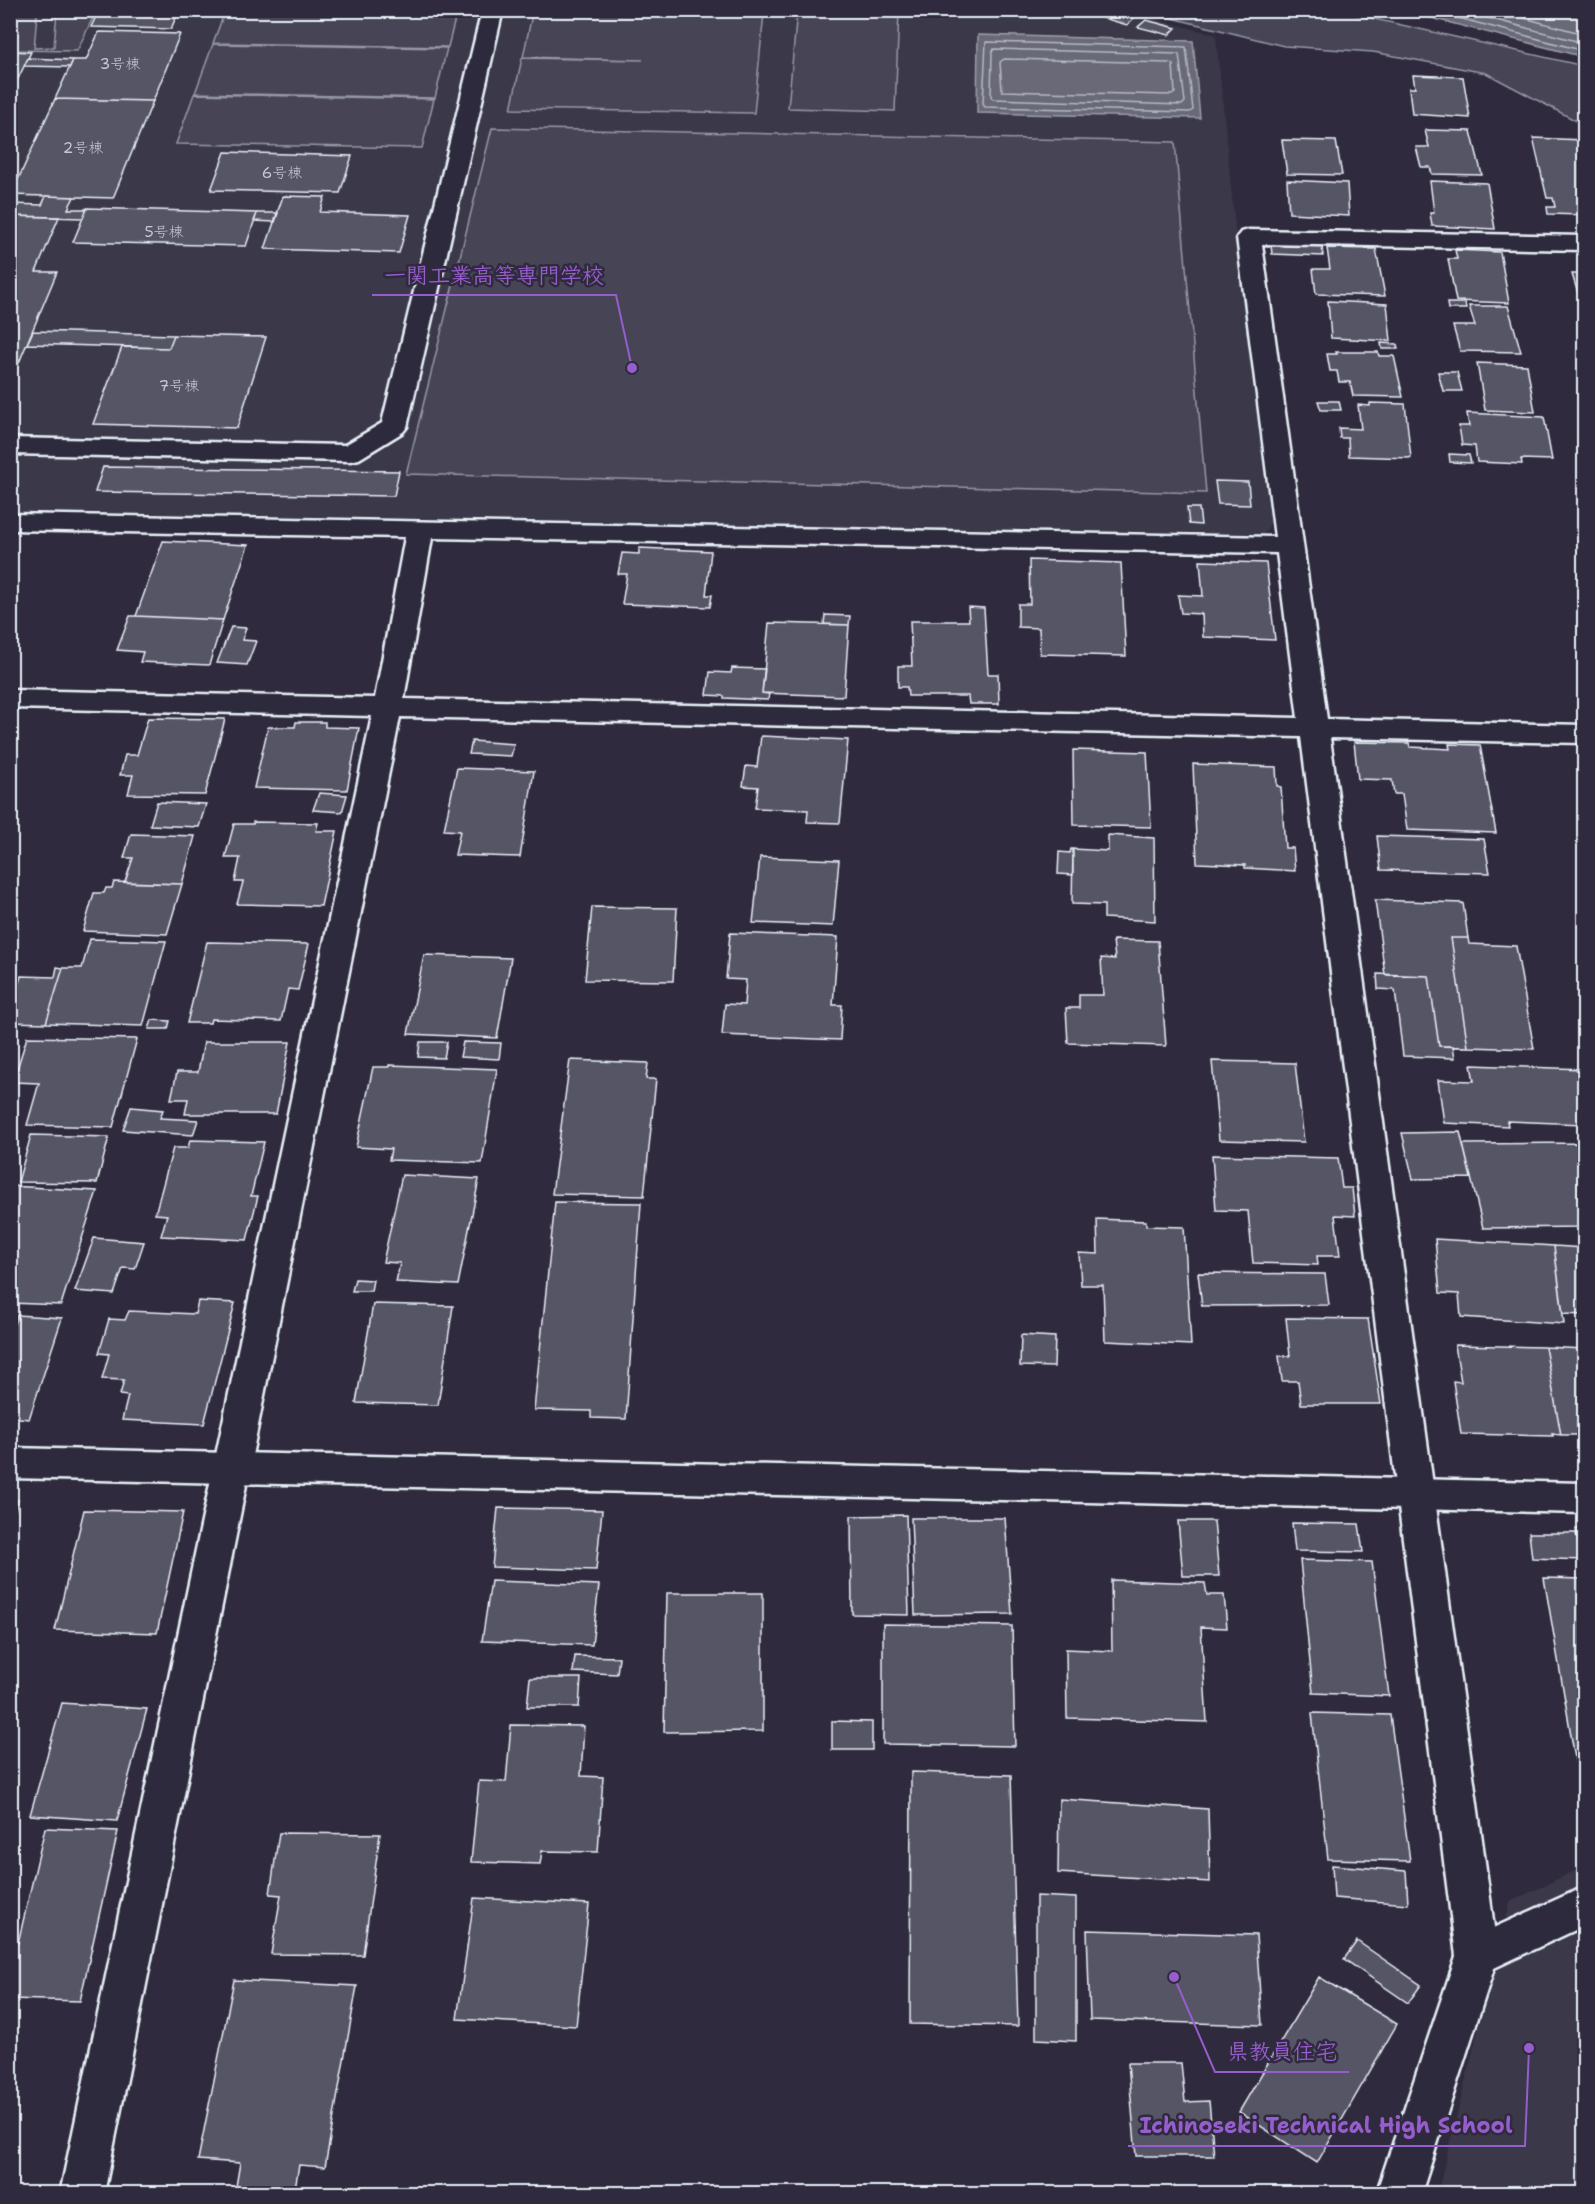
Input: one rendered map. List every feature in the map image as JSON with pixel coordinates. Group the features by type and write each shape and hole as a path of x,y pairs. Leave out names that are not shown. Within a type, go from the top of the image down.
{"street":[{"path":"10,446 351,453 394,427 493,10"},
{"path":"1398,2193 1477,1956 1248,237 1584,243"},
{"path":"10,522 1288,545"},
{"path":"82,2193 388,708 420,528"},
{"path":"10,699 1584,734"},
{"path":"10,1463 1584,1498"},
{"path":"1477,1956 1584,1906"}],"shaded area":[{"path":"533,10 764,13 754,113 511,109 522,58 643,60 523,57"},
{"path":"1121,10 1216,35 1235,226 1271,523 1264,534 11,511 11,11"},
{"path":"35,11 37,15 34,48 54,47 57,11 96,11 77,51 11,50 11,16"},
{"path":"225,11 457,11 448,47 213,43"},
{"path":"797,11 899,11 895,111 788,108"},
{"path":"1144,11 1339,11 1584,66 1584,125 1486,73 1373,52 1284,46"},
{"path":"213,44 447,48 435,98 195,93"},
{"path":"194,94 434,99 422,148 176,144"},
{"path":"492,128 1175,142 1206,493 406,474"},
{"path":"1584,1866 1584,2193 1437,2194 1510,1902"}],"water":[{"path":"1404,11 1584,11 1584,57"},
{"path":"978,35 1193,41 1200,118 977,113"}],"building":[{"path":"99,10 179,10 171,29 91,27"},
{"path":"1076,10 1105,10 1134,18 1127,25"},
{"path":"1146,20 1176,28 1169,35 1138,27"},
{"path":"99,32 180,34 153,101 55,99 73,60 86,60"},
{"path":"10,51 31,52 11,93 10,93"},
{"path":"28,58 73,60 70,67 24,66"},
{"path":"1413,75 1463,77 1470,118 1412,114 1409,88 1415,88"},
{"path":"55,99 153,101 113,198 11,195"},
{"path":"1425,130 1471,131 1482,175 1432,174 1430,167 1421,167 1416,147 1429,147"},
{"path":"1533,138 1584,140 1584,215 1548,214 1547,207 1555,207 1553,198 1547,198"},
{"path":"1282,140 1336,141 1342,175 1287,174"},
{"path":"225,152 352,156 340,193 211,190"},
{"path":"1287,180 1347,183 1349,216 1289,213"},
{"path":"1430,181 1487,183 1495,229 1432,226 1430,213 1434,213"},
{"path":"46,196 74,197 68,209 87,209 83,218 10,216 10,204 42,205"},
{"path":"283,196 325,197 320,212 410,215 399,253 265,249"},
{"path":"87,208 257,213 246,246 73,242"},
{"path":"257,213 278,213 275,222 254,221"},
{"path":"10,216 59,217 36,272 57,272 10,384"},
{"path":"1271,245 1322,246 1323,256 1272,254"},
{"path":"1327,248 1376,249 1385,296 1316,294 1313,269 1330,269"},
{"path":"1455,250 1500,252 1509,303 1456,301 1448,259 1457,259"},
{"path":"1572,274 1584,274 1584,313"},
{"path":"1328,301 1387,304 1391,341 1331,338"},
{"path":"1447,303 1465,303 1466,309 1448,309"},
{"path":"1469,306 1508,306 1521,352 1460,351 1453,326 1475,326"},
{"path":"33,331 174,335 169,348 27,344"},
{"path":"174,335 266,337 237,428 93,424 122,347 169,348"},
{"path":"1381,343 1397,344 1398,349 1382,349"},
{"path":"1336,352 1378,352 1379,356 1394,356 1403,397 1353,396 1350,382 1339,382 1337,371 1330,371 1327,354 1337,354"},
{"path":"1477,363 1527,365 1535,412 1485,410"},
{"path":"1438,372 1457,372 1462,391 1443,391"},
{"path":"1318,401 1339,401 1341,410 1321,410"},
{"path":"1370,403 1405,404 1411,458 1349,456 1348,438 1340,438 1339,428 1361,429 1358,405 1370,406"},
{"path":"1467,413 1544,417 1552,460 1521,459 1522,464 1477,462 1475,446 1462,445 1459,426 1469,426"},
{"path":"1449,454 1469,455 1471,463 1450,462"},
{"path":"103,467 399,471 394,496 95,492"},
{"path":"1215,481 1248,482 1250,505 1218,504"},
{"path":"1187,508 1199,508 1201,525 1189,524"},
{"path":"163,541 248,545 223,620 136,616"},
{"path":"639,548 711,551 706,595 712,595 710,607 622,604 627,574 618,574 622,553 639,554"},
{"path":"1029,560 1121,563 1126,656 1040,654 1039,628 1018,627 1018,604 1030,604"},
{"path":"1200,561 1266,563 1275,640 1203,637 1202,614 1181,613 1178,595 1203,596"},
{"path":"968,607 984,608 988,674 998,674 999,704 969,704 968,696 908,696 907,687 898,687 898,666 912,666 910,621 969,621"},
{"path":"825,615 850,616 849,625 824,624"},
{"path":"130,616 223,620 209,665 140,662 143,652 117,650"},
{"path":"769,623 849,625 844,696 762,693"},
{"path":"231,627 246,628 242,640 256,641 247,665 217,663"},
{"path":"732,668 765,669 762,693 769,694 768,700 707,695 710,672 731,673"},
{"path":"148,718 225,719 205,795 128,794 133,775 120,775 125,755 137,755"},
{"path":"296,722 325,722 325,727 359,728 347,790 254,788 268,727 295,727"},
{"path":"761,736 848,740 840,823 807,822 808,810 755,808 758,787 743,786 746,766 757,767"},
{"path":"472,741 514,744 511,756 469,754"},
{"path":"1354,742 1409,743 1410,747 1450,749 1449,744 1480,745 1496,833 1407,830 1402,794 1394,794 1392,780 1358,779"},
{"path":"1073,750 1147,752 1151,827 1074,825"},
{"path":"1193,764 1276,767 1277,786 1281,787 1285,848 1293,848 1295,871 1245,868 1245,865 1197,863"},
{"path":"457,768 534,771 520,857 455,855 460,831 444,830"},
{"path":"319,793 347,795 342,812 313,810"},
{"path":"157,802 206,804 199,827 150,825"},
{"path":"253,822 318,823 316,831 337,831 321,906 237,904 243,882 235,882 240,858 225,858 234,824 253,824"},
{"path":"131,834 195,836 182,884 125,882 133,858 124,858"},
{"path":"1108,835 1154,838 1155,921 1104,918 1104,905 1072,904 1073,849 1108,851"},
{"path":"1377,836 1484,839 1490,873 1381,870"},
{"path":"1073,849 1073,875 1058,874 1059,852 1070,853"},
{"path":"760,857 839,860 833,926 753,923"},
{"path":"114,882 182,884 167,934 83,931 94,893 104,893 106,888 112,888"},
{"path":"1375,900 1463,903 1468,938 1451,938 1468,1047 1439,1046 1429,976 1385,975"},
{"path":"592,907 677,908 673,981 585,980"},
{"path":"730,933 838,937 833,1005 842,1005 840,1040 722,1035 725,1004 744,1005 746,980 726,979"},
{"path":"1451,938 1468,938 1469,944 1516,946 1534,1049 1468,1047"},
{"path":"90,939 166,941 143,1026 46,1023 63,968 82,968"},
{"path":"1113,940 1158,941 1166,1046 1068,1043 1066,1008 1079,1008 1079,995 1103,995 1101,958 1115,959"},
{"path":"207,942 309,944 298,990 288,989 281,1021 211,1019 210,1023 187,1023"},
{"path":"424,955 511,958 497,1038 408,1034"},
{"path":"57,967 63,968 46,1023 10,1022 10,1011 21,976 55,977"},
{"path":"1377,974 1429,976 1439,1046 1453,1046 1455,1058 1403,1056 1395,990 1378,989"},
{"path":"152,1020 170,1021 168,1029 149,1029"},
{"path":"27,1037 137,1039 113,1127 27,1125 39,1083 13,1082"},
{"path":"204,1042 290,1042 276,1114 185,1114 188,1099 171,1099 177,1072 198,1072"},
{"path":"420,1042 447,1042 444,1058 418,1057"},
{"path":"463,1042 501,1043 499,1059 460,1057"},
{"path":"570,1060 648,1063 646,1079 656,1079 644,1196 552,1194"},
{"path":"1212,1061 1295,1063 1304,1142 1219,1140"},
{"path":"389,1065 497,1069 482,1163 389,1160 391,1149 356,1147 373,1067 389,1067"},
{"path":"1471,1065 1584,1069 1584,1124 1507,1121 1508,1126 1444,1123 1438,1080 1474,1081"},
{"path":"131,1107 163,1110 160,1118 198,1120 193,1135 123,1130"},
{"path":"1460,1132 1471,1178 1413,1179 1402,1133"},
{"path":"31,1135 109,1137 97,1183 18,1182"},
{"path":"190,1140 264,1142 251,1196 258,1196 247,1240 161,1236 167,1215 155,1214 173,1148 188,1148"},
{"path":"1584,1142 1584,1174 1576,1143"},
{"path":"1576,1143 1584,1174 1584,1227 1483,1228 1463,1144"},
{"path":"1212,1155 1338,1158 1342,1188 1352,1188 1355,1216 1335,1215 1340,1256 1317,1256 1318,1265 1253,1263 1248,1211 1216,1210"},
{"path":"402,1175 479,1179 458,1285 396,1282 400,1263 383,1262"},
{"path":"10,1186 97,1191 61,1305 10,1303"},
{"path":"555,1202 641,1203 626,1419 591,1418 591,1411 534,1410"},
{"path":"1097,1219 1146,1221 1146,1226 1184,1227 1191,1345 1105,1341 1103,1285 1081,1285 1079,1253 1098,1254"},
{"path":"94,1238 144,1242 135,1269 123,1268 114,1294 75,1291"},
{"path":"1435,1239 1554,1246 1564,1324 1461,1317 1459,1294 1440,1293"},
{"path":"1554,1246 1584,1248 1584,1315 1563,1314"},
{"path":"1198,1273 1325,1274 1329,1305 1202,1306"},
{"path":"355,1279 373,1280 371,1291 352,1291"},
{"path":"198,1301 235,1303 204,1424 122,1420 128,1396 120,1395 124,1380 102,1379 109,1354 99,1353 109,1319 125,1320 129,1311 195,1314"},
{"path":"373,1304 453,1306 438,1405 356,1403"},
{"path":"17,1315 62,1318 29,1419 10,1417 10,1336"},
{"path":"1286,1318 1368,1319 1381,1404 1301,1404 1298,1381 1282,1381 1279,1356 1290,1356"},
{"path":"1021,1335 1055,1337 1054,1367 1020,1366"},
{"path":"1455,1345 1545,1347 1561,1435 1461,1434 1453,1381 1461,1382"},
{"path":"1545,1347 1584,1349 1584,1435 1561,1435"},
{"path":"10,1500 18,1500 10,1527"},
{"path":"498,1508 602,1510 596,1570 492,1567"},
{"path":"84,1510 183,1512 157,1633 55,1630"},
{"path":"906,1515 909,1615 852,1614 851,1516"},
{"path":"911,1518 1005,1518 1012,1614 915,1615"},
{"path":"1178,1521 1214,1521 1219,1576 1183,1576"},
{"path":"1292,1523 1359,1524 1363,1552 1295,1551"},
{"path":"1576,1529 1584,1529 1584,1576 1582,1560"},
{"path":"1529,1533 1576,1533 1582,1560 1532,1558"},
{"path":"1300,1560 1372,1562 1389,1696 1313,1693"},
{"path":"1544,1578 1584,1579 1584,1770 1577,1770"},
{"path":"1111,1580 1205,1583 1207,1595 1224,1595 1227,1628 1201,1627 1207,1722 1067,1718 1066,1649 1112,1651"},
{"path":"491,1581 599,1585 592,1645 482,1641"},
{"path":"667,1593 763,1593 763,1731 664,1732"},
{"path":"883,1624 1012,1626 1015,1746 883,1744"},
{"path":"575,1656 619,1657 617,1674 573,1672"},
{"path":"530,1678 581,1678 579,1707 527,1707"},
{"path":"10,1692 18,1692 10,1725"},
{"path":"62,1703 147,1709 117,1821 30,1815"},
{"path":"1312,1713 1390,1715 1410,1861 1328,1859"},
{"path":"832,1721 872,1722 872,1750 832,1750"},
{"path":"511,1725 584,1726 581,1776 603,1777 598,1852 542,1851 540,1864 471,1862 479,1781 506,1782"},
{"path":"911,1772 1011,1775 1018,2026 910,2024"},
{"path":"1059,1799 1208,1809 1210,1882 1058,1873"},
{"path":"45,1828 118,1831 80,2001 10,1999 10,1942 18,1943"},
{"path":"279,1833 380,1834 363,1955 271,1954 281,1895 270,1894"},
{"path":"1332,1865 1406,1871 1408,1904 1334,1898"},
{"path":"1036,1896 1076,1898 1076,2041 1036,2039"},
{"path":"474,1898 589,1904 576,2026 457,2019"},
{"path":"1087,1930 1256,1935 1262,2025 1090,2020"},
{"path":"1357,1941 1421,1985 1408,2003 1344,1959"},
{"path":"1319,1977 1397,2024 1317,2163 1239,2112"},
{"path":"234,1980 357,1986 325,2167 299,2165 294,2194 235,2192 240,2163 198,2160"},
{"path":"1128,2063 1181,2063 1185,2102 1209,2101 1214,2156 1136,2156"}],"place":[{"name":"一関工業高等専門学校","path":"632,368"},
{"name":"県教員住宅","path":"1174,1977"},
{"name":"Ichinoseki Technical High School","path":"1529,2048"}]}
